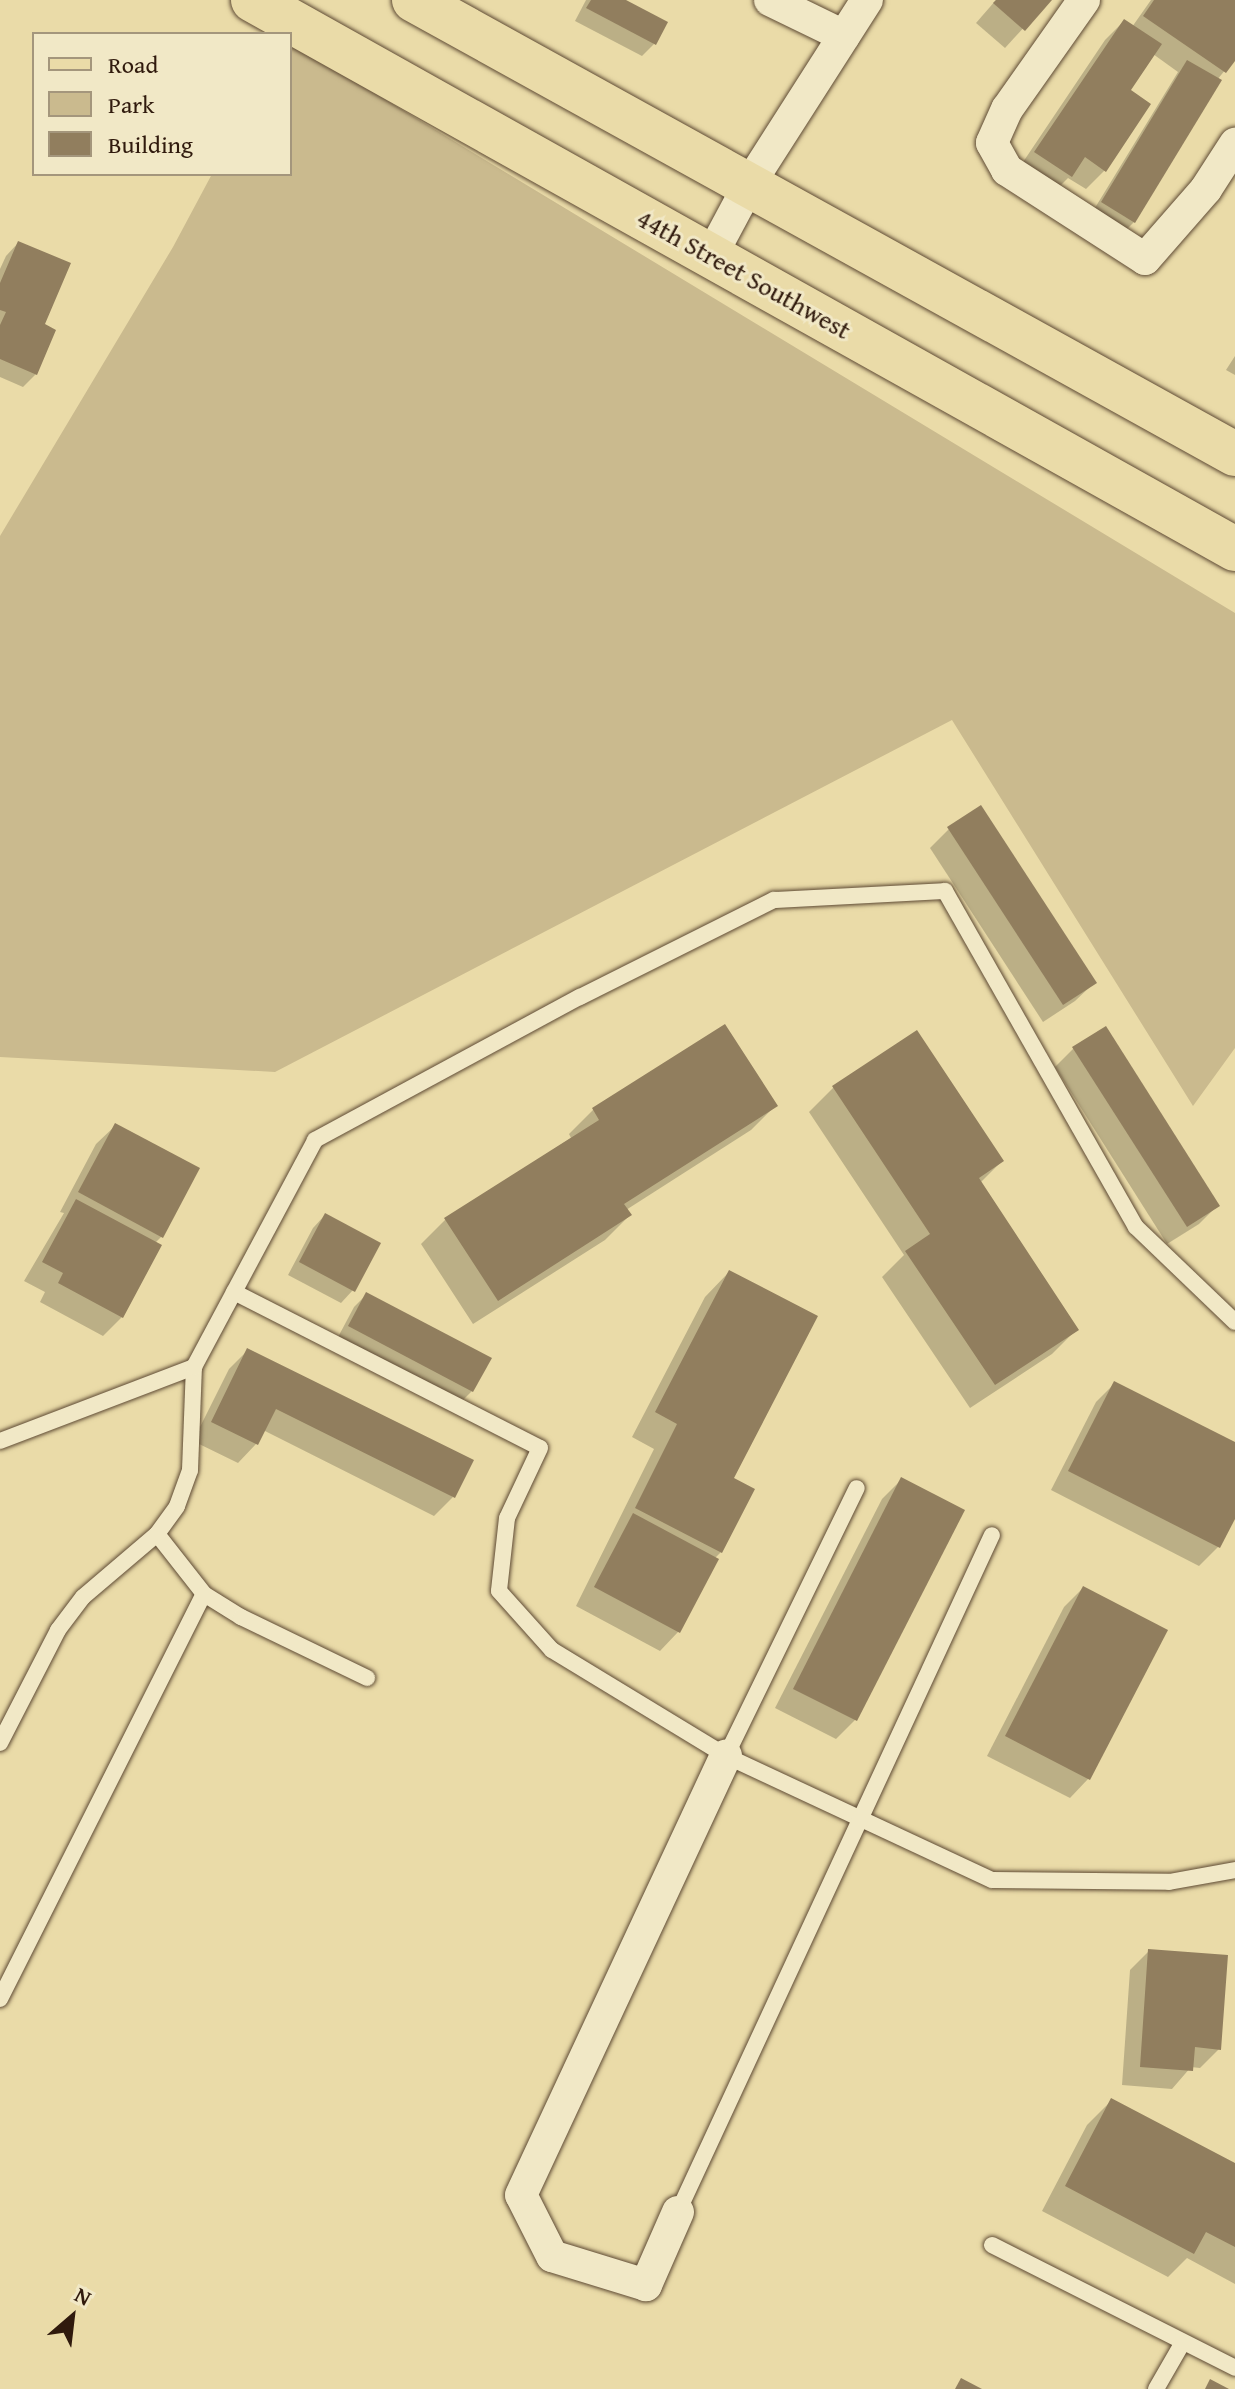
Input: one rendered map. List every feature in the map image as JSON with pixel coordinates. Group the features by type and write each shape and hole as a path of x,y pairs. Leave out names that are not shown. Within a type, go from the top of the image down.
{"main road":[{"name":"44th Street Southwest","path":"253,0 1235,549"},
{"path":"414,0 750,183 1235,454"}],"street":[{"path":"770,0 844,36"},
{"path":"711,256 750,183 867,0"},
{"path":"1084,0 1007,109 992,143 1007,170 1145,259 1206,189 1235,144"},
{"path":"678,2212 646,2285 552,2256 521,2195 726,1756"}],"lane":[{"path":"0,1743 58,1630 83,1597 157,1534 177,1506 190,1470 194,1367 315,1140 580,997 774,900 945,891 1136,1227 1235,1322"},
{"path":"234,1292 540,1448 507,1518 499,1591 552,1650 726,1756 992,1880 1169,1882 1235,1870"},
{"path":"0,1441 194,1367"},
{"path":"726,1756 857,1488"},
{"path":"157,1534 204,1594 241,1617 367,1678"},
{"path":"678,2212 992,1535"},
{"path":"0,1999 204,1594"},
{"path":"992,2245 1235,2368"},
{"path":"1156,2389 1183,2342"}],"green space":[{"path":"292,43 1235,613 1235,1048 1193,1106 952,720 275,1072 0,1057 0,536 173,247 211,176 292,176"}],"building":[{"path":"591,0 626,0 668,22 656,45 586,8"},
{"path":"996,0 1052,0 1025,31 993,3"},
{"path":"1154,0 1235,0 1235,61 1226,73 1143,16"},
{"path":"1124,19 1162,44 1131,90 1151,104 1106,172 1085,157 1072,177 1034,152"},
{"path":"1187,60 1222,80 1135,223 1101,202"},
{"path":"18,241 71,263 45,324 56,330 37,375 0,359 0,325 6,312 0,310 0,283"},
{"path":"981,805 1097,983 1063,1005 947,827"},
{"path":"725,1024 778,1106 624,1204 632,1215 498,1301 444,1218 599,1120 592,1108"},
{"path":"1106,1026 1220,1206 1187,1227 1072,1047"},
{"path":"917,1030 1004,1161 979,1178 1079,1330 995,1385 905,1251 930,1234 832,1086"},
{"path":"115,1123 200,1168 163,1238 78,1192"},
{"path":"76,1199 162,1245 123,1318 58,1283 63,1273 42,1262"},
{"path":"325,1213 381,1243 355,1292 299,1262"},
{"path":"729,1270 818,1316 734,1478 755,1489 722,1553 635,1508 677,1424 655,1412"},
{"path":"366,1292 492,1358 473,1392 348,1326"},
{"path":"247,1348 474,1460 455,1498 276,1409 258,1445 211,1422"},
{"path":"1114,1381 1235,1442 1235,1519 1220,1548 1068,1471"},
{"path":"901,1477 965,1510 857,1721 793,1689"},
{"path":"633,1513 719,1559 680,1633 594,1587"},
{"path":"1083,1586 1168,1630 1090,1780 1005,1736"},
{"path":"1148,1949 1228,1955 1221,2050 1195,2047 1193,2071 1140,2067"},
{"path":"1111,2098 1235,2163 1235,2247 1206,2232 1194,2254 1065,2186"},
{"path":"961,2378 982,2389 955,2389"},
{"path":"1210,2379 1229,2389 1205,2389"}]}
